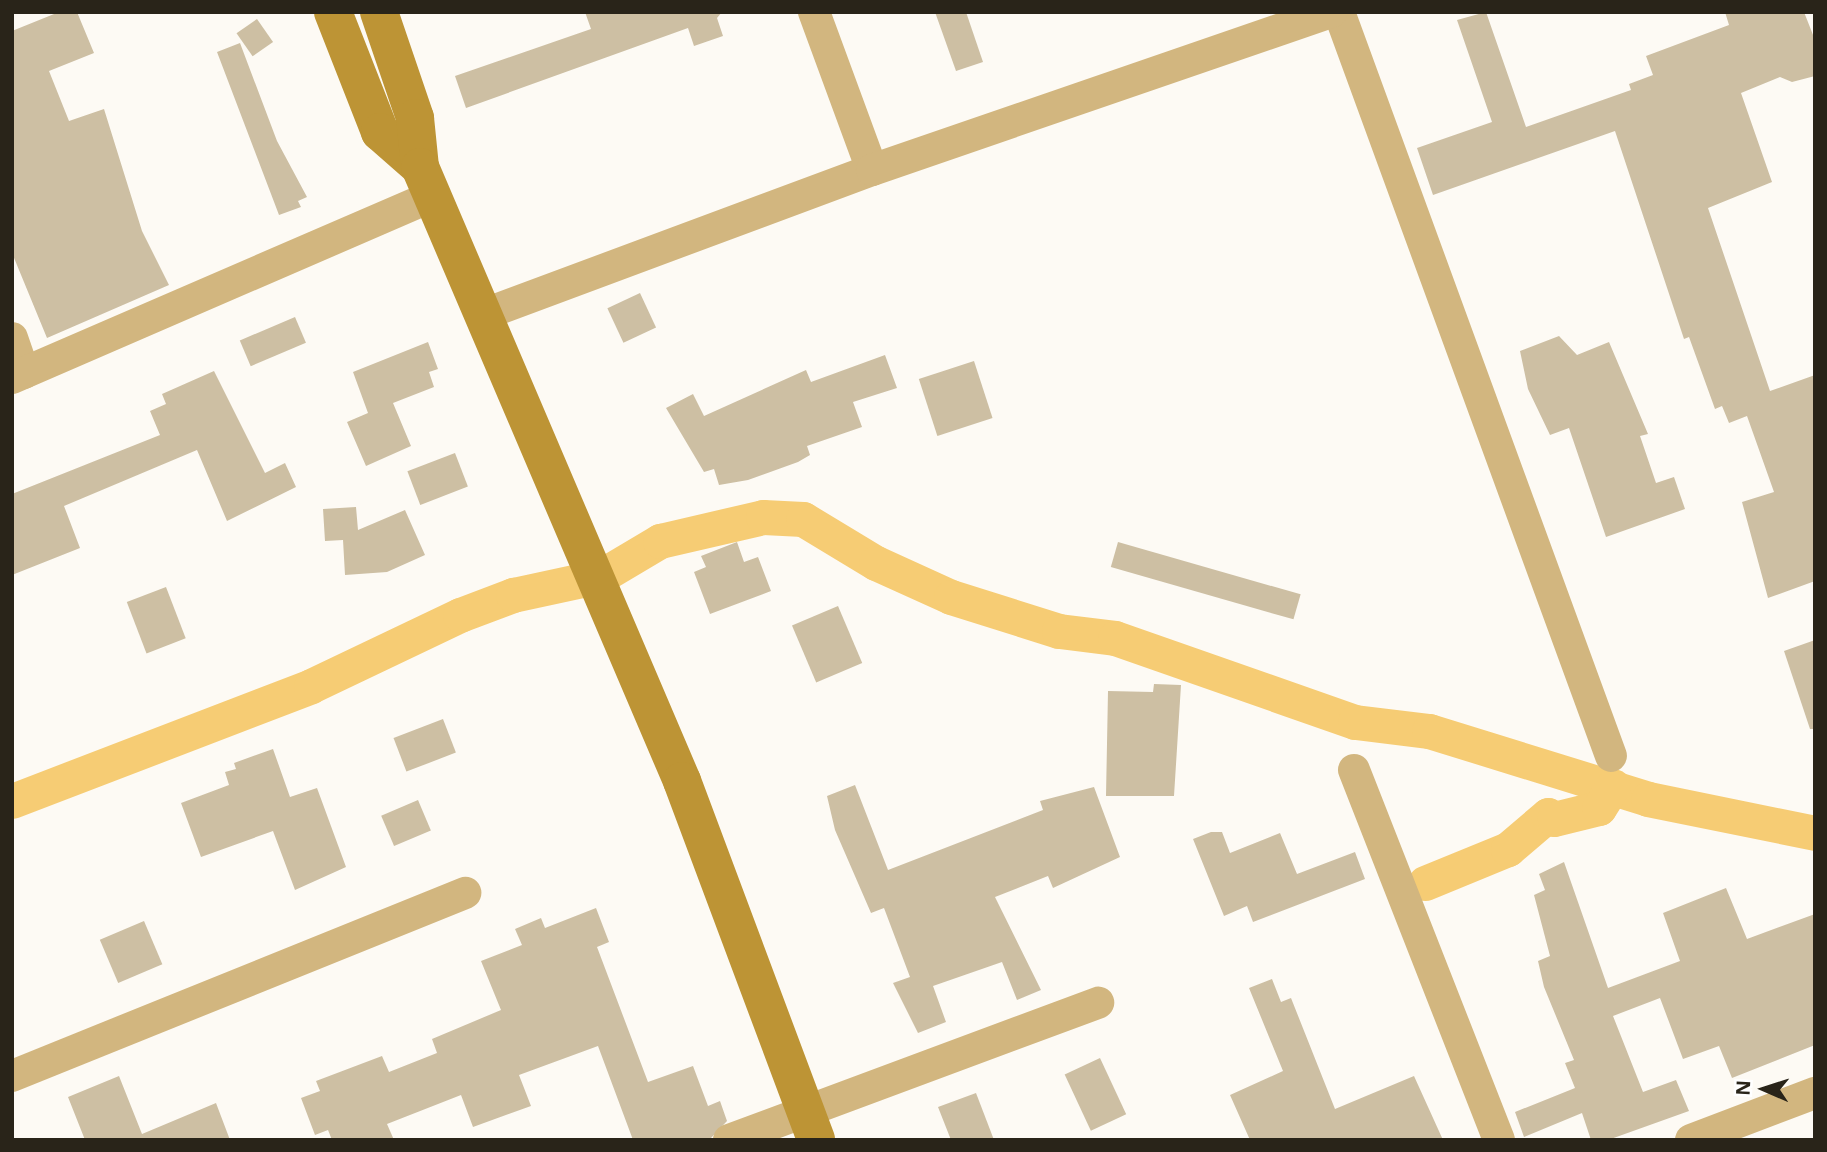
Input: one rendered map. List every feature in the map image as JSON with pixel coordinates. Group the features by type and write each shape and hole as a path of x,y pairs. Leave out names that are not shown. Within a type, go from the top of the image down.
{"street":[{"path":"333,12 380,132 426,181"},
{"path":"379,12 415,118 426,181 682,781 810,1124"},
{"path":"814,12 872,170"},
{"path":"482,315 872,170 1332,12"},
{"path":"1339,12 1611,756"},
{"path":"12,338 18,376 426,181"},
{"path":"1354,770 1499,1140"},
{"path":"12,1076 466,893"},
{"path":"729,1140 810,1124 1098,1003"},
{"path":"1690,1140 1815,1093"}],"building":[{"path":"59,12 77,12 94,53 49,71 69,121 104,109 142,231 169,285 47,338 12,253 12,31"},
{"path":"585,12 722,12 717,18 723,36 694,46 688,28 466,108 455,76 591,29"},
{"path":"935,12 966,12 983,62 956,71"},
{"path":"1486,12 1526,127 1631,90 1629,84 1653,75 1646,56 1729,25 1725,12 1804,12 1815,40 1815,76 1792,82 1780,77 1741,93 1772,182 1708,208 1770,391 1815,375 1815,581 1768,598 1742,502 1774,492 1747,416 1729,423 1722,406 1715,409 1689,337 1684,339 1615,131 1433,195 1417,148 1492,122 1457,20"},
{"path":"257,19 273,42 253,56 237,33"},
{"path":"240,43 277,141 307,197 298,201 301,207 279,215 217,52"},
{"path":"640,293 656,327 623,343 607,308"},
{"path":"295,317 306,343 251,366 240,340"},
{"path":"1559,336 1577,355 1609,342 1648,434 1640,436 1656,483 1674,477 1685,509 1606,537 1569,428 1550,435 1528,389 1520,351"},
{"path":"428,342 438,369 429,372 434,387 393,403 411,446 366,466 347,422 368,413 353,372"},
{"path":"885,355 897,388 853,402 862,427 807,446 810,455 798,462 748,480 719,485 714,469 704,472 666,408 693,394 704,416 806,370 811,382"},
{"path":"974,361 993,418 937,436 919,379"},
{"path":"214,371 265,473 285,463 296,487 227,521 197,450 64,506 80,548 12,575 12,494 160,435 150,411 166,404 162,394"},
{"path":"455,453 468,487 420,505 407,471"},
{"path":"356,507 358,530 405,510 425,555 387,572 345,575 343,540 325,541 323,509"},
{"path":"737,542 744,562 758,557 771,591 710,614 694,572 706,567 701,556"},
{"path":"1118,542 1301,594 1293,619 1111,567"},
{"path":"166,587 186,638 146,653 127,602"},
{"path":"838,606 862,663 816,683 792,626"},
{"path":"1815,640 1815,729 1810,729 1784,651"},
{"path":"1154,684 1181,685 1174,796 1106,796 1108,691 1153,692"},
{"path":"443,719 456,753 406,772 394,738"},
{"path":"273,749 290,797 317,788 346,867 295,890 273,831 201,857 181,803 229,785 225,772 236,769 234,763"},
{"path":"855,785 888,870 1043,810 1040,801 1094,787 1120,857 1053,888 1048,876 995,897 1041,990 1017,1000 1002,962 933,986 946,1022 918,1033 893,983 910,977 884,908 871,913 835,830 827,796"},
{"path":"418,800 431,830 394,846 381,816"},
{"path":"1211,832 1222,832 1230,853 1280,833 1297,874 1355,852 1365,879 1253,922 1247,906 1224,916 1193,839"},
{"path":"1564,862 1608,988 1680,961 1663,913 1726,888 1747,939 1815,914 1815,1045 1732,1078 1719,1046 1683,1059 1660,998 1613,1016 1643,1092 1676,1080 1689,1111 1608,1140 1591,1140 1582,1113 1524,1137 1515,1112 1575,1088 1565,1063 1574,1060 1544,987 1538,961 1550,956 1534,895 1545,890 1539,874"},
{"path":"596,908 609,942 597,947 648,1082 693,1066 708,1106 720,1101 727,1121 711,1138 633,1140 598,1046 519,1075 531,1106 473,1127 461,1095 387,1124 394,1140 332,1140 328,1130 315,1135 301,1098 320,1091 316,1081 382,1056 389,1072 437,1053 432,1039 501,1010 481,961 522,945 515,929 541,918 545,928"},
{"path":"144,921 162,964 118,983 100,940"},
{"path":"1272,979 1281,1002 1291,998 1335,1109 1414,1076 1443,1140 1250,1140 1230,1095 1283,1071 1249,988"},
{"path":"1100,1058 1126,1114 1091,1131 1065,1074"},
{"path":"119,1076 142,1134 216,1103 230,1140 85,1140 68,1097"},
{"path":"976,1093 994,1140 951,1140 938,1107"}],"waterway":[{"path":"12,801 311,686 460,615 513,595 601,576 660,541 763,517 803,519 876,563 951,597 1059,631 1115,638 1355,722 1429,731 1648,799 1815,833"},
{"path":"1425,883 1508,849 1548,815 1554,819 1599,808 1613,786"}]}
